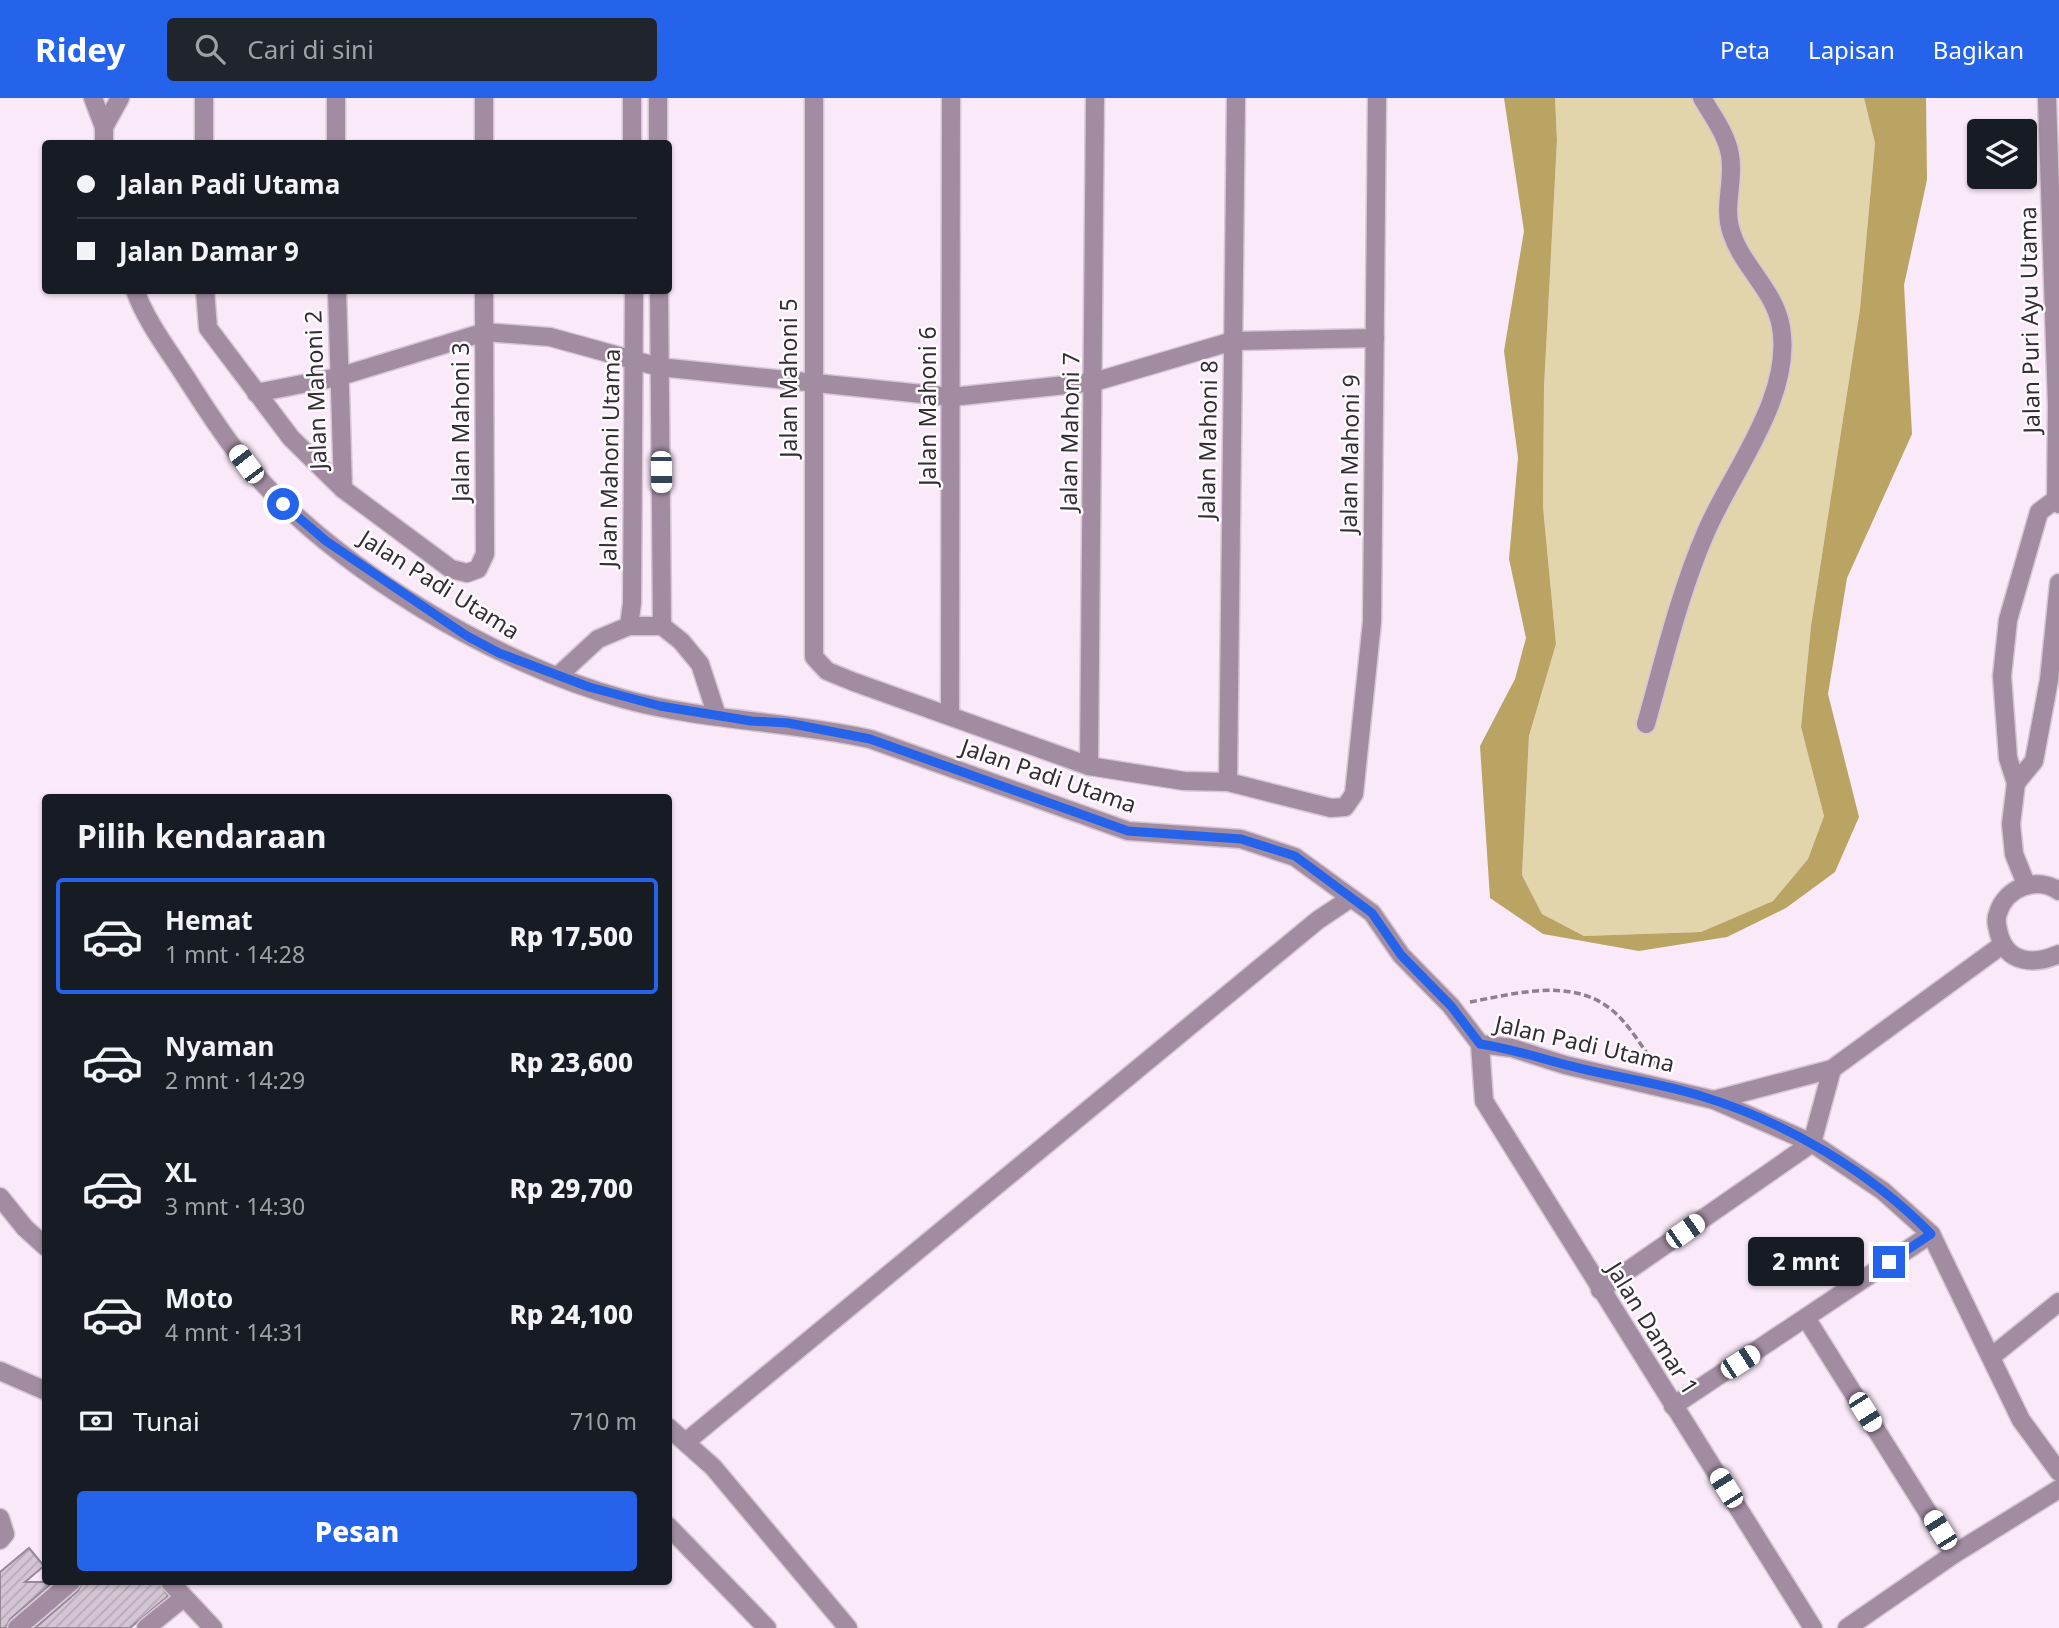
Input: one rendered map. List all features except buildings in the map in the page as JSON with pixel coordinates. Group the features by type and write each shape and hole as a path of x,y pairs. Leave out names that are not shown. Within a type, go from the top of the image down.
{"street":[{"path":"93,98 104,135"},
{"path":"104,135 120,98"},
{"path":"204,98 204,140"},
{"path":"336,98 336,140"},
{"path":"484,98 484,140"},
{"path":"632,98 632,140"},
{"path":"658,98 658,140"},
{"name":"Jalan Mahoni 5","path":"814,98 814,657 827,671 950,715"},
{"name":"Jalan Mahoni 6","path":"950,715 951,98"},
{"name":"Jalan Mahoni 7","path":"1089,766 1095,98"},
{"name":"Jalan Mahoni 8","path":"1228,782 1236,98"},
{"name":"Jalan Mahoni 9","path":"1228,782 1331,808 1345,807 1353,794 1372,622 1377,98"},
{"path":"1646,724 1687,580 1706,531 1756,438 1772,398 1783,356 1781,325 1768,293 1732,234 1727,208 1730,155 1702,98"},
{"name":"Jalan Puri Ayu Utama","path":"2026,884 2014,854 2011,824 2016,783 2008,758 2002,676 2008,620 2039,512 2058,501 2047,98"},
{"name":"Jalan Padi Utama","path":"137,294 210,417 246,464 283,504 326,541 467,636 499,653 624,699 718,716 788,723 870,739 1128,831 1241,839 1295,856 1372,913 1401,955 1451,1006 1480,1044 1512,1048 1565,1065 1714,1100 1812,1143 1883,1191 1931,1234 2021,1420 2059,1472"},
{"path":"205,294 208,327 291,438 343,489"},
{"name":"Jalan Mahoni 2","path":"337,294 343,489"},
{"name":"Jalan Mahoni 3","path":"343,489 451,569 467,573 478,569 485,554 484,294"},
{"name":"Jalan Mahoni Utama","path":"629,626 632,603 634,294"},
{"path":"659,294 662,626"},
{"path":"256,393 338,377 485,332 550,337 635,358 660,367 952,397 1094,382 1233,341 1375,338"},
{"name":"Jalan Puri Ayu Utama","path":"2016,783 2034,761 2049,680 2059,583"},
{"path":"559,675 597,639 629,626 662,626 681,641 700,664 718,716"},
{"path":"950,715 1089,766 1184,781 1228,782"},
{"path":"2059,891 2041,884 2026,884 2011,893 1998,911 1996,921 2002,945 2021,961 2041,962 2059,954"},
{"path":"687,1441 1318,920 1351,898"},
{"path":"1714,1100 1832,1069 2002,945"},
{"name":"Jalan Damar 1","path":"1480,1044 1484,1101 1813,1628"},
{"path":"1600,1290 1812,1143 1832,1069"},
{"path":"0,1197 25,1228 42,1243"},
{"path":"1673,1406 1931,1234"},
{"path":"1991,1357 2059,1302"},
{"path":"1806,1318 1954,1553"},
{"path":"0,1371 42,1389"},
{"path":"672,1430 687,1441 848,1628"},
{"path":"1847,1628 1954,1553 2059,1489"},
{"path":"672,1530 767,1628"},
{"path":"17,1628 67,1585"},
{"path":"172,1585 182,1599 213,1628"},
{"path":"146,1628 182,1599"}],"path":[{"path":"1451,1006 1520,993 1563,990 1588,997 1609,1007 1674,1090"}],"shaded area":[{"path":"1504,98 1555,98 1557,140 1544,388 1543,507 1556,644 1529,736 1522,875 1542,914 1584,936 1701,932 1773,901 1808,859 1824,816 1801,727 1811,626 1860,309 1875,143 1864,98 1926,98 1927,180 1904,285 1912,434 1847,578 1828,694 1859,817 1835,872 1786,908 1727,937 1639,951 1543,934 1490,898 1480,746 1515,679 1526,638 1509,559 1518,458 1504,351 1524,231"},
{"path":"1555,98 1864,98 1875,143 1860,309 1811,626 1801,727 1824,816 1808,859 1773,901 1701,932 1584,936 1542,914 1522,875 1529,736 1556,644 1543,507 1544,388 1557,140"}],"route":[{"path":"283,504 326,541 467,636 499,653 589,687 624,699 660,706 751,721 788,723 870,739 1128,831 1241,839 1295,856 1372,913 1401,955 1451,1006 1480,1044 1512,1048 1565,1065 1657,1084 1714,1100 1812,1143 1883,1191 1931,1234 1889,1262"}]}
